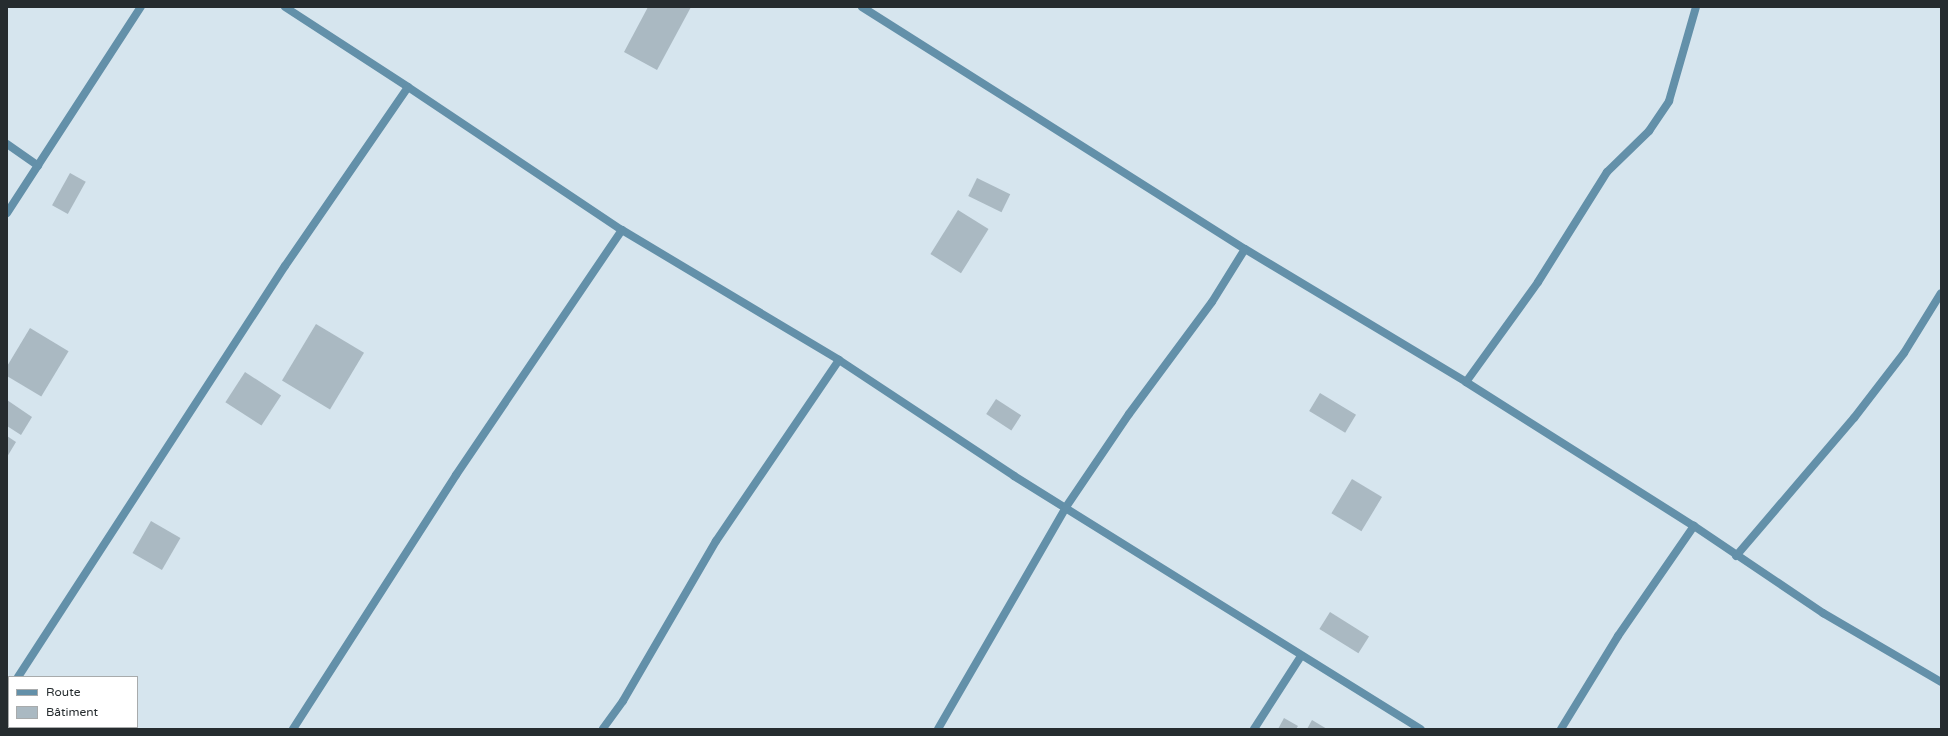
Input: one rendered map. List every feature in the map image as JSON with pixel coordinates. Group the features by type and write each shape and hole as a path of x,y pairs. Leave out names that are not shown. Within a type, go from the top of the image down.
{"street":[{"path":"7,212 141,7"},
{"path":"285,7 622,230 839,360 1066,507 1301,656 1421,729"},
{"path":"862,7 1244,249 1466,382 1694,526 1736,556 1823,613 1941,682"},
{"path":"1466,382 1538,282 1607,172 1649,131 1669,101 1696,7"},
{"path":"19,676 285,266 408,87"},
{"path":"7,144 38,166"},
{"path":"293,729 456,476 622,230"},
{"path":"938,729 1066,507 1129,414 1212,302 1244,249"},
{"path":"1736,556 1854,418 1904,353 1941,293"},
{"path":"603,729 623,701 716,541 839,360"},
{"path":"1561,729 1618,636 1694,526"},
{"path":"1254,729 1301,656"}],"building":[{"path":"648,7 691,7 657,70 624,52"},
{"path":"70,173 86,182 68,214 52,205"},
{"path":"977,178 1010,194 1001,212 968,196"},
{"path":"958,210 989,229 961,273 930,254"},
{"path":"316,324 364,353 330,409 282,381"},
{"path":"30,328 69,351 41,397 7,376 7,366"},
{"path":"245,372 281,395 261,426 225,402"},
{"path":"1320,393 1356,415 1345,433 1309,411"},
{"path":"996,399 1021,415 1011,430 986,414"},
{"path":"7,400 32,417 21,435 7,426"},
{"path":"7,436 16,442 7,457"},
{"path":"1352,479 1382,497 1361,531 1331,513"},
{"path":"151,521 180,538 162,570 132,553"},
{"path":"1330,612 1369,636 1358,653 1319,629"},
{"path":"1284,718 1298,726 1296,729 1278,729"},
{"path":"1312,720 1327,729 1307,729"}]}
